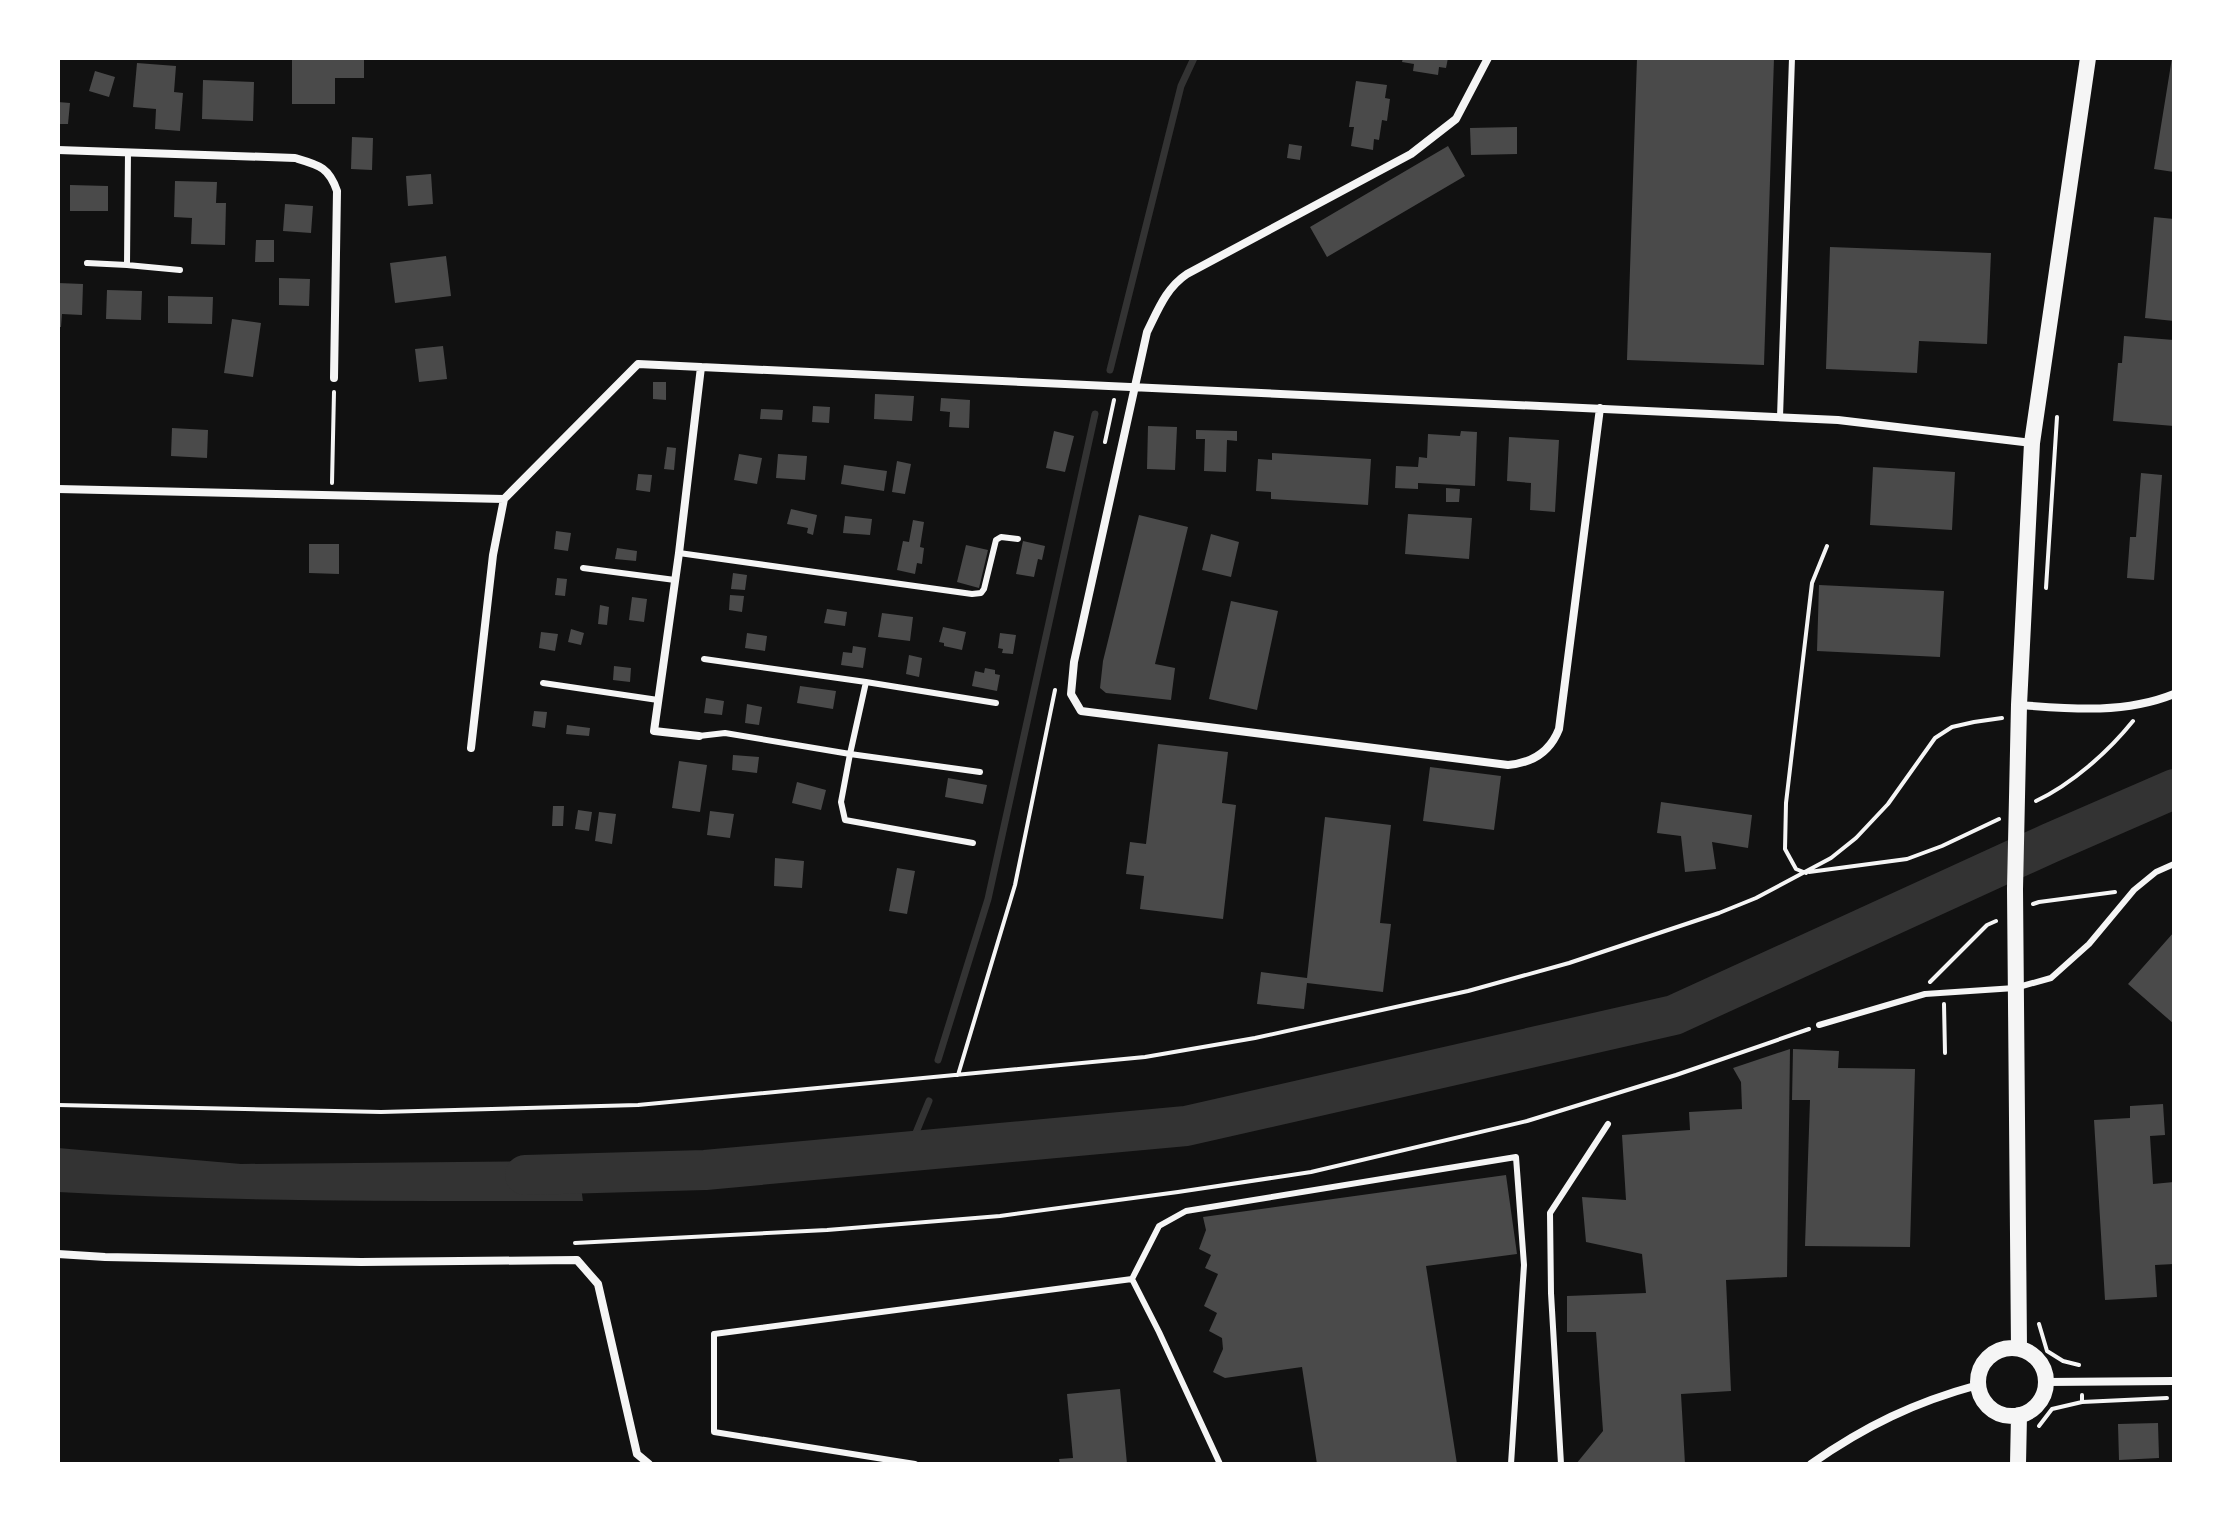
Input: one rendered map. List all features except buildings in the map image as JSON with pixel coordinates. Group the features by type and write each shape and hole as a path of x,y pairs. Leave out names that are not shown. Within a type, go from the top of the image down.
{"main road":[{"path":"2019,1348 2015,988 2017,755 2032,443 2088,58"},
{"path":"2019,1348 2041,1364 2046,1382 2039,1403 2030,1411 2008,1416 1988,1405 1978,1385 1983,1364 1990,1356 1999,1350 2019,1348"},
{"path":"2018,1464 2019,1415"}],"street":[{"path":"1488,58 1456,119 1411,154 1174,283 1164,297 1147,332 1074,662 1071,694 1081,711 1508,765 1525,763 1545,751 1559,729 1600,408"},
{"path":"58,150 295,158 320,166 332,176 337,191 334,378"},
{"path":"471,748 493,555 504,499 638,364 1838,420 2032,443"},
{"path":"699,736 654,731 701,367"},
{"path":"58,489 504,499"},
{"path":"2019,712 2044,708 2109,709 2174,694"},
{"path":"58,1254 361,1262 577,1260 598,1284 637,1454 649,1464"},
{"path":"2046,1382 2174,1381"},
{"path":"1811,1464 1881,1420 1940,1395 1978,1385"}],"lane":[{"path":"1780,417 1792,58"},
{"path":"127,265 128,152"},
{"path":"87,263 180,270"},
{"path":"679,553 972,594 981,593 984,589 996,540 1001,537 1018,539"},
{"path":"583,568 675,580"},
{"path":"704,659 996,703"},
{"path":"866,682 841,802 845,820 973,843"},
{"path":"543,683 658,700"},
{"path":"699,736 725,733 980,772"},
{"path":"1819,1025 1925,994 2015,988 2051,978 2089,944 2134,890 2156,872 2174,864"},
{"path":"1561,1464 1551,1293 1550,1213 1608,1124"},
{"path":"1132,1279 1159,1226 1186,1211 1516,1157 1524,1265 1511,1464"},
{"path":"915,1464 714,1432 714,1334 1132,1279"},
{"path":"1132,1279 1220,1464"}],"path":[{"path":"332,495 334,378"},
{"path":"1104,448 1117,386"},
{"path":"2046,588 2059,403"},
{"path":"1827,546 1812,583 1786,803 1785,849 1796,869 1806,873 1907,859 2010,814"},
{"path":"958,1075 1015,885 1056,682"},
{"path":"58,1105 381,1112 638,1105 1145,1057 1255,1038 1454,995 1569,963 1756,898 1831,858 1856,838 1888,804 1935,738 1952,727 2006,718 2019,712"},
{"path":"2024,807 2072,781 2135,719 2120,719"},
{"path":"1944,992 1945,1053"},
{"path":"571,1243 827,1230 1000,1216 1311,1172 1527,1121 1676,1075 1819,1025"},
{"path":"2082,1402 2174,1398"}],"shaded area":[{"path":"58,1148 241,1164 577,1161 583,1201 255,1199 58,1192"}],"waterway":[{"path":"1110,370 1181,86 1194,58"},
{"path":"938,1060 988,899 1095,414"},
{"path":"525,1175 705,1170 1186,1126 1674,1015 2174,789"},
{"path":"908,1152 929,1101"}]}
